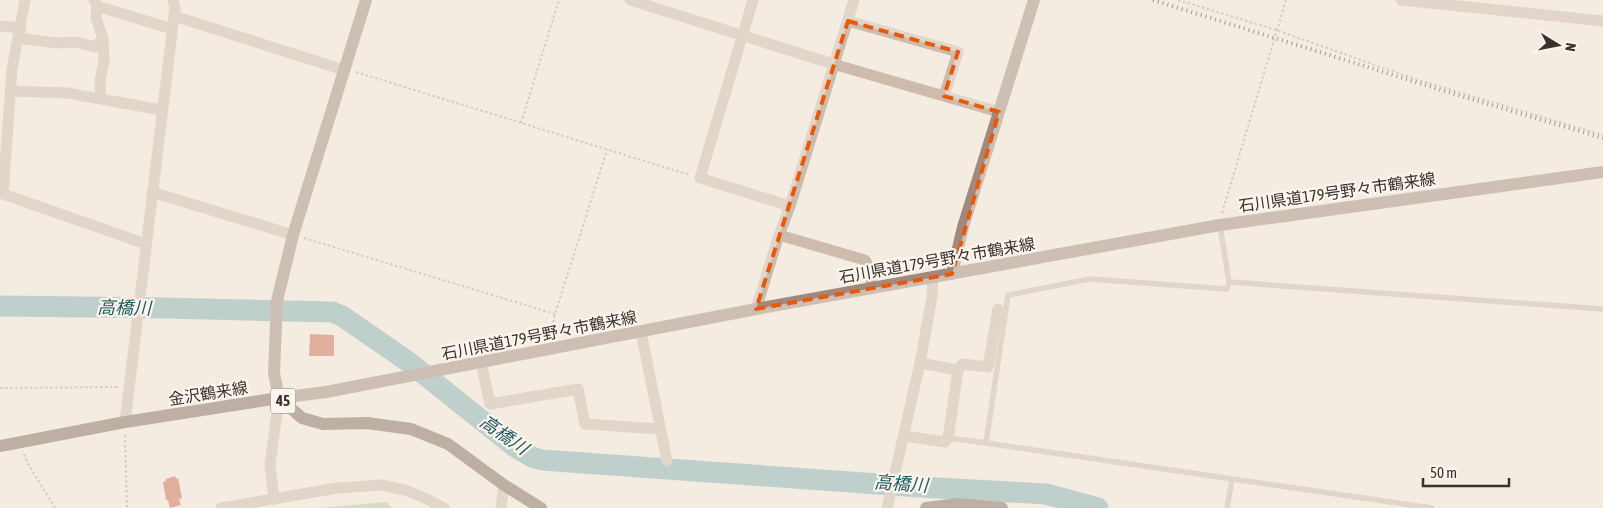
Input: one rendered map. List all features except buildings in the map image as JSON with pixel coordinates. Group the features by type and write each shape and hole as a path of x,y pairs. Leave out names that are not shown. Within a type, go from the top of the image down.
{"main road":[{"path":"279,398 274,373 277,303 293,235 366,0"},
{"path":"952,274 963,227 1034,0"},
{"name":"石川県道179号野々市鶴来線","path":"279,398 326,392 756,309 1220,225 1603,172"},
{"name":"金沢鶴来線","path":"0,446 125,422 279,398"},
{"name":"45","path":"279,398 302,418 323,424 368,423 411,429 448,444 504,485 541,508"},
{"path":"926,508 958,504 1002,508"}],"street":[{"path":"25,0 20,33 7,87 2,194 146,244"},
{"path":"125,422 175,8 173,0"},
{"path":"630,0 833,64 999,112"},
{"path":"753,0 700,178 790,206"},
{"path":"756,309 854,0"},
{"path":"1401,0 1603,22"},
{"path":"101,99 100,81 104,61 103,38 96,18 95,3 172,28"},
{"path":"174,16 344,69"},
{"path":"848,21 958,52 944,96"},
{"path":"0,26 56,43 75,42 95,47 103,38"},
{"path":"7,87 67,93 162,110"},
{"path":"152,192 293,235"},
{"path":"779,235 865,260 869,267 872,288"},
{"path":"887,508 920,363 932,297 933,277"},
{"path":"904,436 945,442 948,438 958,370 962,364 988,367 998,309"},
{"path":"641,332 666,461"},
{"path":"481,362 490,404 578,389 585,424 660,429"},
{"path":"920,363 958,370"},
{"path":"274,498 270,464 279,398"},
{"path":"221,508 337,488 381,485 405,490 427,498 444,508"},
{"path":"501,508 504,485"}],"lane":[{"path":"986,443 1008,295 1090,279 1227,289 1229,282 1220,225"},
{"path":"1229,282 1603,309"},
{"path":"948,438 1432,508"},
{"path":"1228,508 1232,480"}],"path":[{"path":"521,123 559,0"},
{"path":"1178,0 1276,30 1415,79 1603,134"},
{"path":"1220,225 1286,0"},
{"path":"344,69 700,178"},
{"path":"547,350 555,314 607,150"},
{"path":"293,235 555,314"},
{"path":"0,388 129,387"},
{"path":"125,422 127,508"},
{"path":"20,442 27,462 55,508"}],"highlighted area":[{"path":"848,21 958,52 944,96 999,112 952,274 756,309"}],"green space":[{"path":"386,502 392,508 321,508"}],"waterway":[{"name":"高橋川","path":"0,306 332,312 342,316 410,363 515,447 532,457 542,460 1046,494 1098,508"}],"railway":[{"path":"1153,0 1441,90 1603,138"}]}
